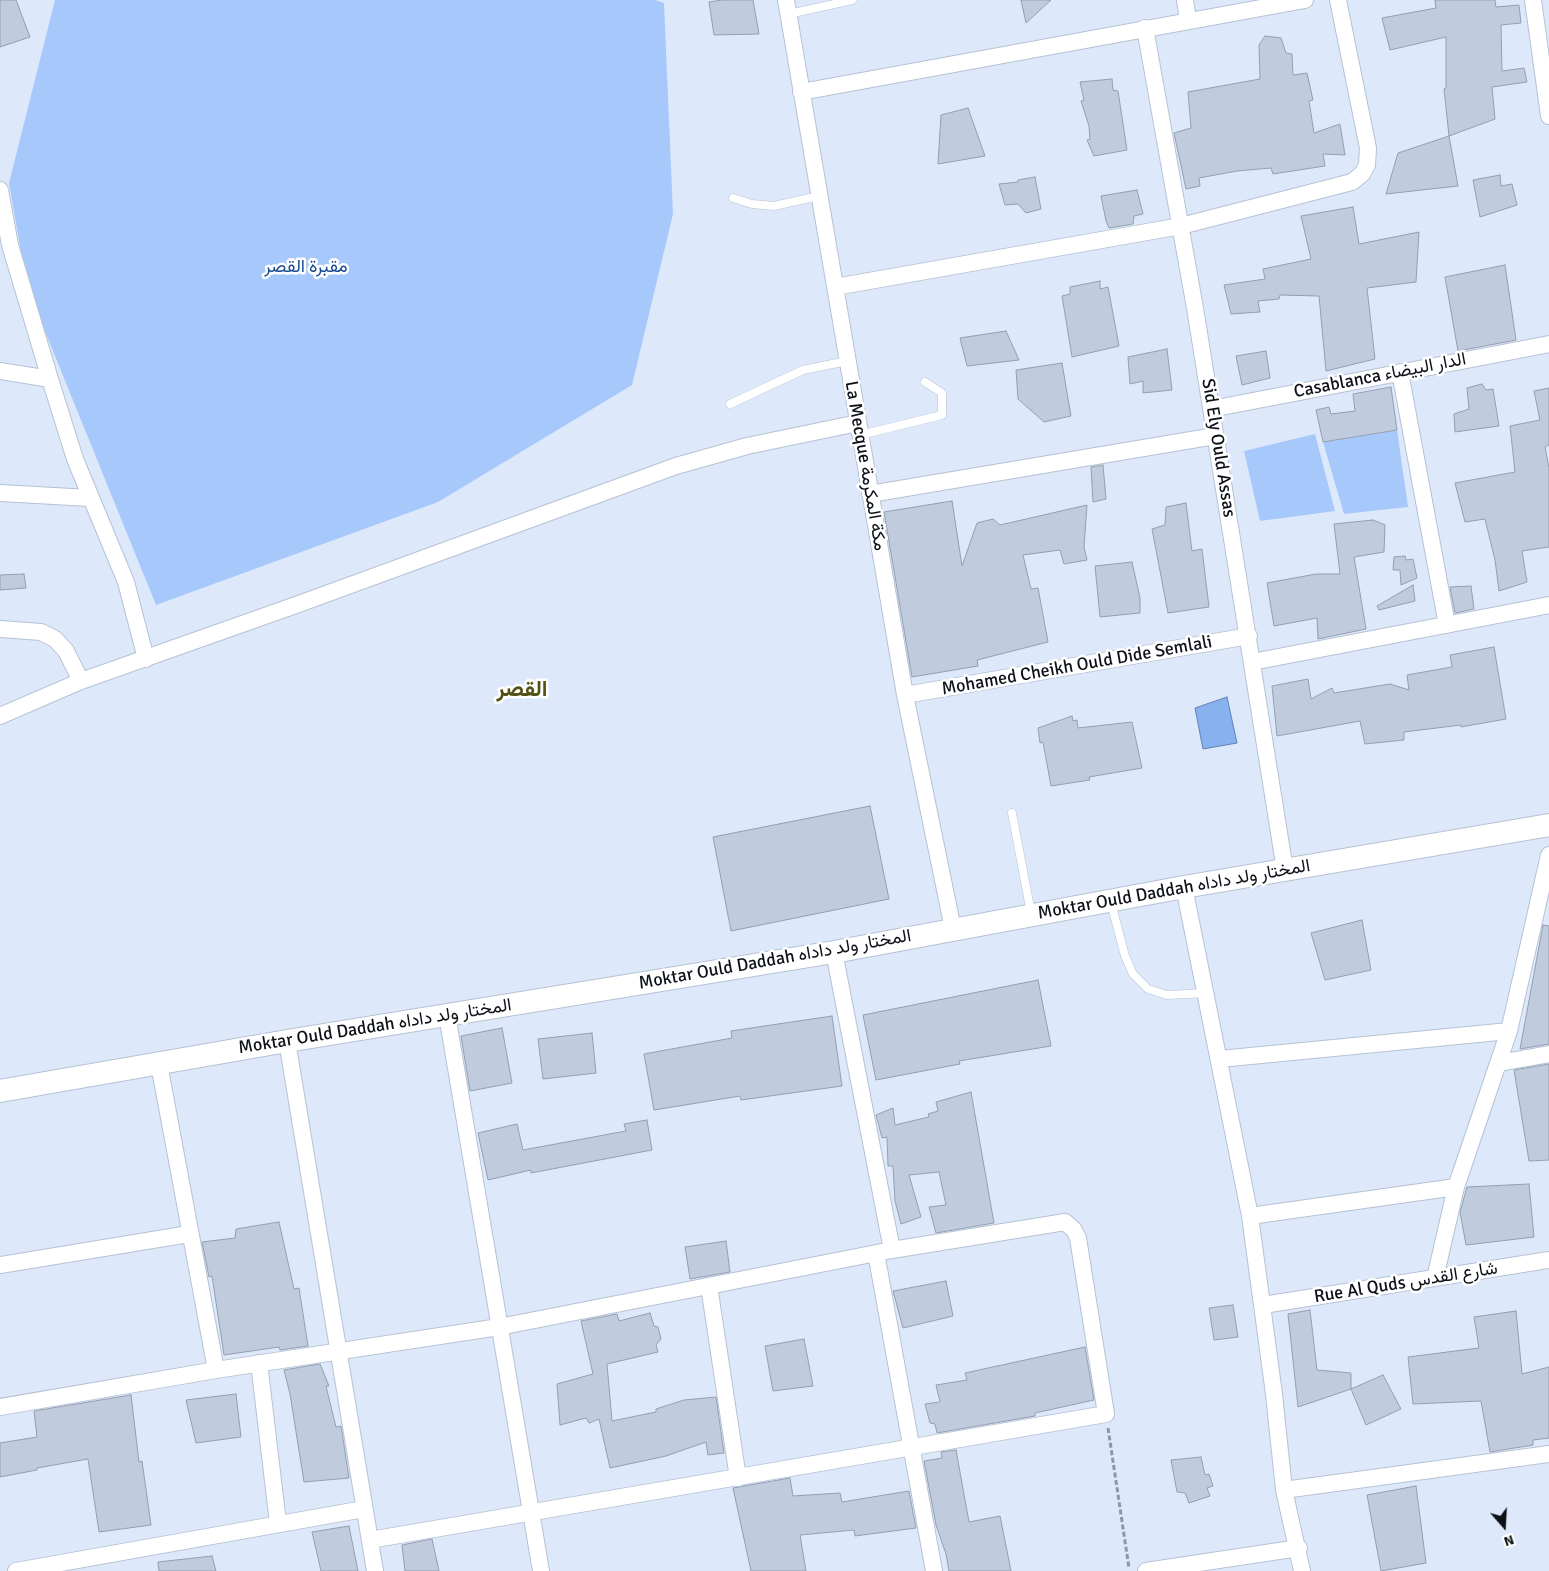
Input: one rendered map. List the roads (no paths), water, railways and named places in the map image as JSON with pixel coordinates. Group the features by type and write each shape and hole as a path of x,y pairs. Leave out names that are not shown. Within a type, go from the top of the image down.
{"main road":[{"name":"Moktar Ould Daddah المختار ولد داداه","path":"0,1091 287,1041 834,952 1184,887 1549,825"}],"street":[{"path":"1185,0 1188,20"},
{"path":"801,92 1305,0"},
{"path":"835,287 1181,226 1352,182 1362,174 1367,165 1368,148 1338,0"},
{"path":"1533,0 1549,116"},
{"name":"La Mecque مكة المكرمة","path":"788,7 905,695 954,929"},
{"name":"Sid Ely Ould Assas","path":"1145,28 1181,226 1249,636 1284,870"},
{"path":"0,190 10,244 74,459 126,582 146,659"},
{"name":"Casablanca الدار البيضاء","path":"1211,409 1549,344"},
{"path":"0,371 50,379"},
{"path":"1400,372 1446,625"},
{"path":"0,716 81,681 676,466 747,446 859,429"},
{"path":"870,494 1215,436"},
{"path":"0,493 90,498"},
{"path":"1252,662 1549,605"},
{"path":"0,629 41,632 55,639 66,651 81,681"},
{"name":"Mohamed Cheikh Ould Dide Semlali","path":"905,695 1249,636"},
{"path":"1435,1278 1456,1188 1509,1031 1549,856"},
{"path":"1184,887 1250,1216 1263,1306 1284,1490 1299,1548 1302,1571"},
{"path":"834,952 884,1251 913,1447 934,1571"},
{"path":"447,1015 541,1571"},
{"path":"1220,1059 1509,1031"},
{"path":"287,1041 337,1352 375,1571"},
{"path":"1499,1063 1549,1054"},
{"path":"159,1064 189,1234 216,1370"},
{"path":"1250,1216 1456,1188"},
{"path":"0,1407 259,1363 499,1327 884,1251 1064,1222 1078,1238 1106,1414 370,1540"},
{"path":"0,1265 189,1234"},
{"name":"Rue Al Quds شارع القدس","path":"1263,1306 1549,1260"},
{"path":"708,1286 738,1478"},
{"path":"259,1363 278,1523"},
{"path":"1284,1490 1549,1454"},
{"path":"16,1571 364,1509"},
{"path":"1146,1571 1299,1548"}],"lane":[{"path":"788,7 852,0"},
{"path":"733,198 752,204 774,206 819,196"},
{"path":"730,404 803,370 847,361"},
{"path":"859,429 942,415 942,393 925,382"},
{"path":"1012,813 1031,915"},
{"path":"1110,901 1124,956 1133,974 1148,989 1166,995 1187,996 1206,993"}],"district":[{"name":"القصر","path":"522,690"}],"park label":[{"name":"مقبرة القصر","path":"306,267"}]}
